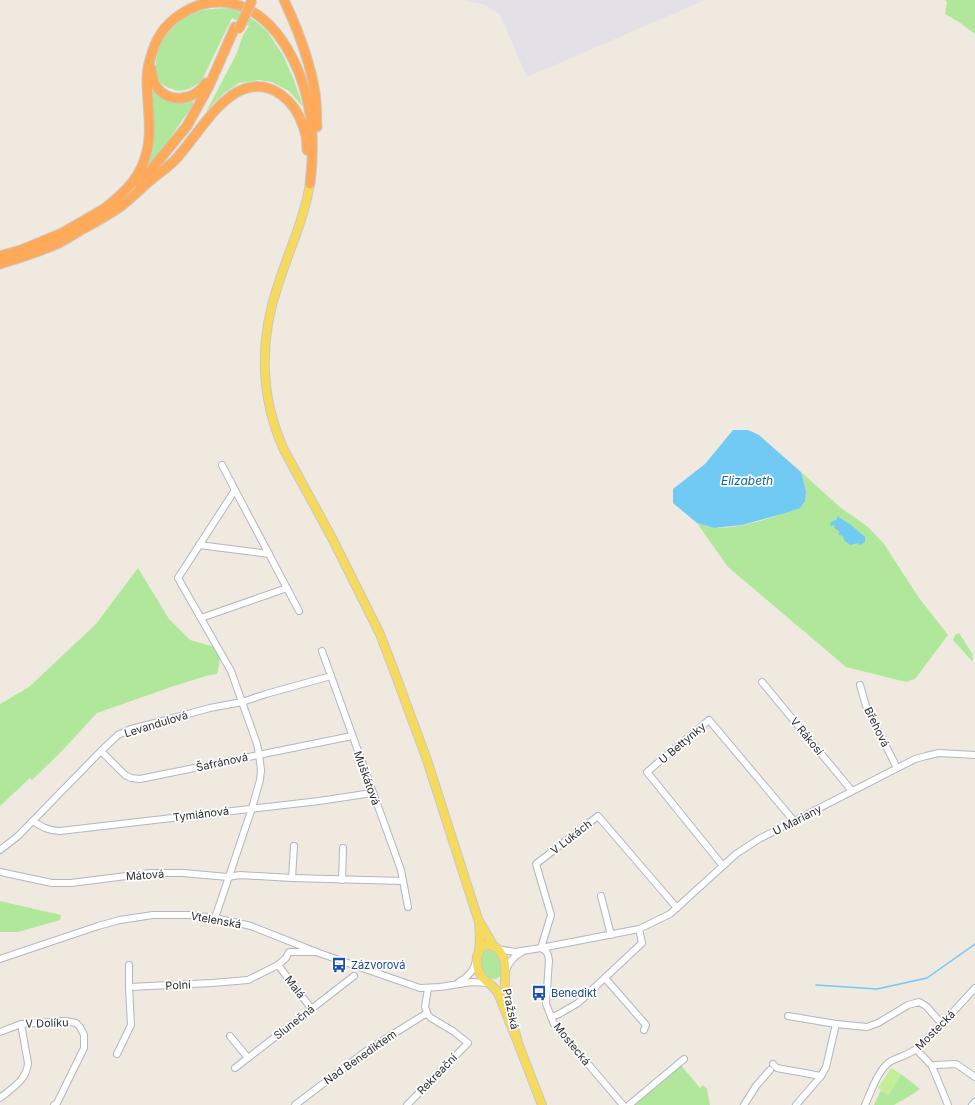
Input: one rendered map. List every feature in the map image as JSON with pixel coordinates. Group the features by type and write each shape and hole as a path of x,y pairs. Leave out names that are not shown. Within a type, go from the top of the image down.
{"highway":[{"path":"150,180 181,141 213,88 247,0"},
{"path":"0,256 21,250 62,234 124,197 144,178 182,132 209,86 252,0"},
{"path":"284,0 296,24 302,42 312,77 315,94 317,132 316,156 310,184"},
{"path":"104,209 132,183 140,172 144,161 147,151 150,122 147,70 155,43 160,33 176,17 194,7 211,3 228,3 246,8 262,18 277,32 286,46 297,69 305,92 309,111 313,143 310,184"},
{"path":"150,61 154,81 161,91 167,96 184,98 192,96 205,85 225,42 237,28"},
{"path":"0,264 58,243 121,206 175,159 212,114 228,98 245,88 263,86 272,89 281,94 297,112 301,120 306,139 310,184"}],"main road":[{"path":"310,184 303,214 274,297 267,328 264,369 272,418 284,450 347,566 391,661 427,760 478,920"},
{"name":"Pražská","path":"478,920 503,958 506,973 506,995 518,1043"},
{"name":"Pražská","path":"478,920 480,940 478,955 479,971 483,978 490,983 498,993 542,1105"},
{"path":"478,955 482,947 485,945 490,945 496,948"},
{"name":"Pražská","path":"490,983 496,985 500,984 504,980 506,973"}],"street":[{"path":"222,465 299,611"},
{"path":"215,918 252,808 260,780 261,770 257,744 231,671 178,578 235,490"},
{"path":"199,545 269,554"},
{"path":"201,618 286,588"},
{"name":"Muškátová","path":"322,650 400,870 408,907"},
{"name":"Levandulová","path":"0,850 18,836 118,735 130,729 210,708 242,702 331,676"},
{"name":"V Rákosí","path":"762,682 852,791"},
{"name":"Břehová","path":"860,685 866,706 897,768"},
{"name":"U Bettynky","path":"723,866 647,772 709,720 794,821"},
{"name":"Šafránová","path":"101,751 125,775 131,778 140,779 352,736"},
{"name":"U Mariany","path":"541,948 639,929 670,914 736,854 759,839 915,759 939,753 975,755"},
{"name":"Tymiánová","path":"33,821 51,831 60,831 319,801 372,793"},
{"name":"V Lukách","path":"541,948 551,915 536,864 598,816 677,908"},
{"path":"292,878 294,846"},
{"path":"342,880 343,848"},
{"name":"Mátová","path":"0,872 52,883 71,883 150,872 228,877 240,875 342,880 403,881"},
{"path":"601,896 611,935"},
{"name":"Vtelenská","path":"0,959 98,926 132,918 178,914 215,918 251,926 420,988 443,987 476,982 490,983"},
{"path":"551,1016 559,1014 578,1003 642,942 639,929"},
{"path":"496,948 511,952 541,948"},
{"name":"Mostecká","path":"541,948 546,951 549,960 546,1004 554,1024 623,1105"},
{"path":"506,973 508,964 523,951"},
{"path":"278,965 286,958 289,952 319,952"},
{"name":"Vtelenská","path":"456,984 469,975 473,970 478,955"},
{"path":"117,1054 131,1025 128,965"},
{"name":"Polní","path":"129,987 248,980 278,965"},
{"name":"Malá","path":"278,965 311,1008"},
{"name":"Slunečná","path":"235,1068 354,976"},
{"path":"605,978 646,1024 644,1030"},
{"path":"427,1013 425,1007 428,988"},
{"name":"Mostecká","path":"866,1105 881,1072 886,1065 891,1061 912,1053 942,1024 975,988"},
{"path":"788,1016 836,1024 867,1027 878,1023 908,1005 919,1002 926,1006 942,1024"},
{"name":"Rekreační","path":"407,1105 468,1043 453,1031 431,1018 427,1013"},
{"name":"Nad Benediktem","path":"295,1105 369,1049 427,1013"},
{"name":"V Dolíku","path":"0,1032 21,1024 70,1021 76,1023 83,1032 84,1048 57,1103 54,1105"},
{"path":"0,1098 23,1079 28,1069 21,1024"},
{"path":"796,1105 826,1068 836,1024"},
{"path":"230,1036 248,1058"},
{"path":"916,1049 932,1066 948,1105"},
{"path":"630,1105 684,1059"},
{"path":"773,1064 777,1068 821,1076"},
{"path":"932,1066 956,1064 975,1077"},
{"path":"744,1105 756,1086 770,1070"},
{"path":"972,1105 975,1102"}],"shaded area":[{"path":"463,0 705,0 527,77 500,15 486,5"}],"green space":[{"path":"945,0 975,0 975,34 945,14 947,2"},
{"path":"231,8 254,20 267,31 283,55 294,80 303,107 289,91 272,82 259,80 239,83 223,94 206,112 237,53 243,35 249,26 232,18 201,82 188,89 180,91 167,87 160,81 157,76 156,60 166,35 188,15 210,9"},
{"path":"151,82 155,90 190,100 194,103 160,153 144,171"},
{"path":"801,472 841,508 868,527 884,544 919,598 948,635 915,679 906,682 846,667 728,567 697,523 713,528 726,528 769,518 799,508 806,491"},
{"path":"138,568 169,619 190,640 215,647 219,660 217,674 171,687 97,713 60,753 32,780 30,778 0,806 0,704 29,687 96,624"},
{"path":"959,633 973,655 972,661 953,640 955,635"},
{"path":"0,901 61,915 60,920 18,932 0,932"},
{"path":"489,949 498,955 502,964 502,974 500,977 495,979 486,975 481,963 481,957 484,952"},
{"path":"680,1064 700,1088 703,1085 707,1089 710,1105 632,1105"},
{"path":"891,1068 901,1074 888,1095 878,1088"},
{"path":"901,1074 920,1089 894,1105 874,1105 881,1090 888,1095"}],"water":[{"name":"Elizabeth","path":"733,430 748,430 759,435 801,472 806,491 805,501 800,508 742,525 714,528 697,523 673,503 673,489 705,464"},
{"path":"837,516 865,537 865,542 860,545 858,543 850,545 844,540 843,536 839,535 839,531 834,528 835,525 831,526 830,523 837,519"}],"waterway":[{"path":"816,985 877,989 927,978 975,944"}],"place":[{"name":"Zázvorová","path":"339,965"},
{"name":"Benedikt","path":"539,993"}]}
